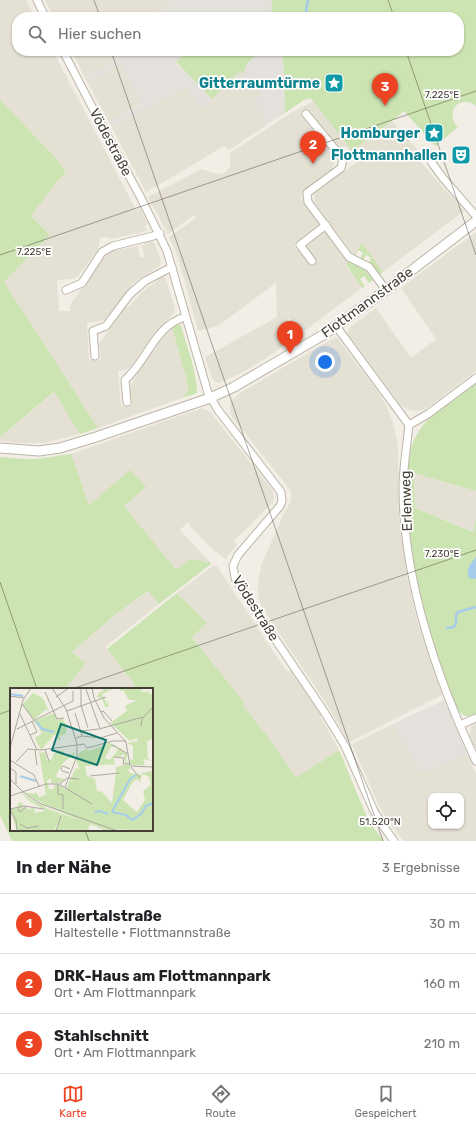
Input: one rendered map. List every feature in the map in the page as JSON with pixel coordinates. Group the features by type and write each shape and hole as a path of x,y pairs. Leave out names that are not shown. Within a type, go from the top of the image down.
{"street":[{"path":"37,0 43,12"},
{"name":"Vödestraße","path":"65,56 168,250 185,317 205,387 210,398 227,423 279,488 282,496 281,504 278,509 238,555 233,566 235,578 325,712 345,746 374,811 394,841"},
{"path":"306,114 343,158 341,168 307,193 308,202 350,257 369,267 386,290"},
{"path":"432,163 476,216"},
{"name":"Flottmannstraße","path":"0,448 39,451 60,448 210,398 240,383 323,335 386,290 476,221"},
{"path":"312,261 300,245 326,226"},
{"path":"66,290 82,283 102,252 113,246 160,233"},
{"path":"95,356 93,330 106,326 130,294 145,281 172,267"},
{"path":"126,402 125,380 131,374 154,340 164,329 172,322 185,317"},
{"path":"336,326 409,425 428,414 476,378"},
{"name":"Erlenweg","path":"409,425 403,483 405,519 412,574 429,642 448,696 476,761"},
{"path":"460,725 476,718"}],"shaded area":[{"path":"0,0 26,0 32,12 12,12 12,56 56,56 136,210 140,208 148,224 145,226 147,230 139,233 111,239 106,237 100,238 97,251 78,276 73,279 57,280 59,311 70,311 70,305 107,253 138,246 140,257 144,257 142,245 144,245 145,242 153,242 161,260 160,266 140,278 132,285 105,319 87,323 89,360 101,360 99,344 126,307 130,306 142,292 157,281 158,278 163,276 166,279 175,309 173,314 155,332 132,365 125,370 118,371 121,406 132,405 130,388 132,382 162,339 171,329 173,331 188,384 188,390 184,396 185,397 98,428 4,282 50,235 31,216 66,172 55,157 0,100"},
{"path":"45,0 172,0 159,12 51,12"},
{"path":"172,0 272,0 271,12 159,12"},
{"path":"74,56 122,56 85,78"},
{"path":"122,56 182,56 176,63 212,99 202,109 186,87 112,128 109,122 142,104 141,101 121,64 91,82 89,85 85,78"},
{"path":"254,56 282,56 284,70 285,113 268,124 259,109 252,102 261,93 243,74 247,63"},
{"path":"121,64 142,103 109,122 89,85 91,82"},
{"path":"240,71 262,93 259,109 268,124 229,150 224,146 146,192 112,128 186,87 202,108"},
{"path":"314,101 352,151 392,121 423,156 419,160 464,211 383,272 362,244 354,255 314,200 315,193 357,162 346,146 335,154 336,160 329,173 301,195 322,224 296,242 295,249 300,250 311,264 316,260 306,248 306,244 326,231 350,261 346,265 362,288 295,338 291,318 287,318 290,341 268,357 243,372 222,382 215,382 212,378 205,357 277,317 276,283 218,326 198,331 178,257 169,237 196,218 194,215 168,234 148,197 201,169 217,174 224,173 230,167 230,153 294,111"},
{"path":"476,232 476,371 427,408 416,411 407,409 401,405 348,334 349,328 376,308 411,358 436,339 401,288"},
{"path":"334,338 337,338 376,389 386,405 393,423 398,451 399,516 407,576 418,624 442,695 349,742 326,703 261,605 258,586 260,568 291,500 291,491 232,417 230,407 231,401 240,393"},
{"path":"55,392 80,434 44,443 0,441 0,437"},
{"path":"202,408 210,412 271,488 274,497 273,502 234,541 237,545 225,559 214,551 189,525 188,522 180,530 211,563 191,559 176,571 124,506 145,487 130,471 89,506 71,454"},
{"path":"414,473 476,491 476,519 474,532 415,508"},
{"path":"214,565 218,567 287,672 291,670 322,713 320,716 339,750 296,779 268,737 243,706 244,704 192,636 207,623 177,593"},
{"path":"149,591 159,604 105,647 136,685 132,688 66,688 86,663 72,652 116,614"},
{"path":"444,700 467,754 421,773 393,724"},
{"path":"393,724 421,773 467,754 476,774 476,841 404,841 391,825 379,806 352,744"},
{"path":"476,724 476,750 470,737 470,733 471,727"}],"green space":[{"path":"272,0 476,0 476,106 464,102 456,106 453,110 453,116 458,127 436,146 404,111 352,151 311,98 304,100 285,113 284,70 282,56 464,56 464,12 271,12"},
{"path":"182,56 254,56 247,64 243,74 240,71 212,99 176,62"},
{"path":"0,100 55,157 66,172 31,216 50,235 4,282 98,428 80,434 54,392 0,437"},
{"path":"362,243 383,272 379,275 368,263 371,258 366,255 363,260 360,259 363,253 358,250 355,256 354,255"},
{"path":"350,261 365,270 373,280 369,283 364,276 360,279 365,286 362,288 346,264"},
{"path":"178,324 181,326 193,367 197,392 185,397 184,396 188,390 188,384 171,328"},
{"path":"476,384 476,491 414,473 415,508 473,532 476,519 476,715 468,716 463,715 457,709 429,632 418,590 411,544 407,474 410,451 416,436 427,420 472,385"},
{"path":"71,454 89,505 130,470 146,487 124,506 176,570 191,559 211,564 159,604 148,591 116,614 72,652 86,663 66,688 10,688 10,831 153,831 153,688 131,688 135,685 107,649 177,593 207,623 192,637 245,704 243,706 268,737 296,778 339,750 369,822 384,841 12,841 0,815 0,457 36,459"}],"water":[{"path":"476,557 476,579 469,578 468,569"}],"waterway":[{"path":"306,12 308,0"},
{"path":"447,628 454,627 458,612 476,607"}],"place":[{"name":"Gitterraumtürme","path":"334,83"},
{"name":"Stahlschnitt","path":"385,106"},
{"name":"Homburger","path":"434,133"},
{"name":"Flottmannhallen","path":"461,155"},
{"name":"DRK-Haus am Flottmannpark","path":"313,164"},
{"name":"Zillertalstraße","path":"290,354"}]}
